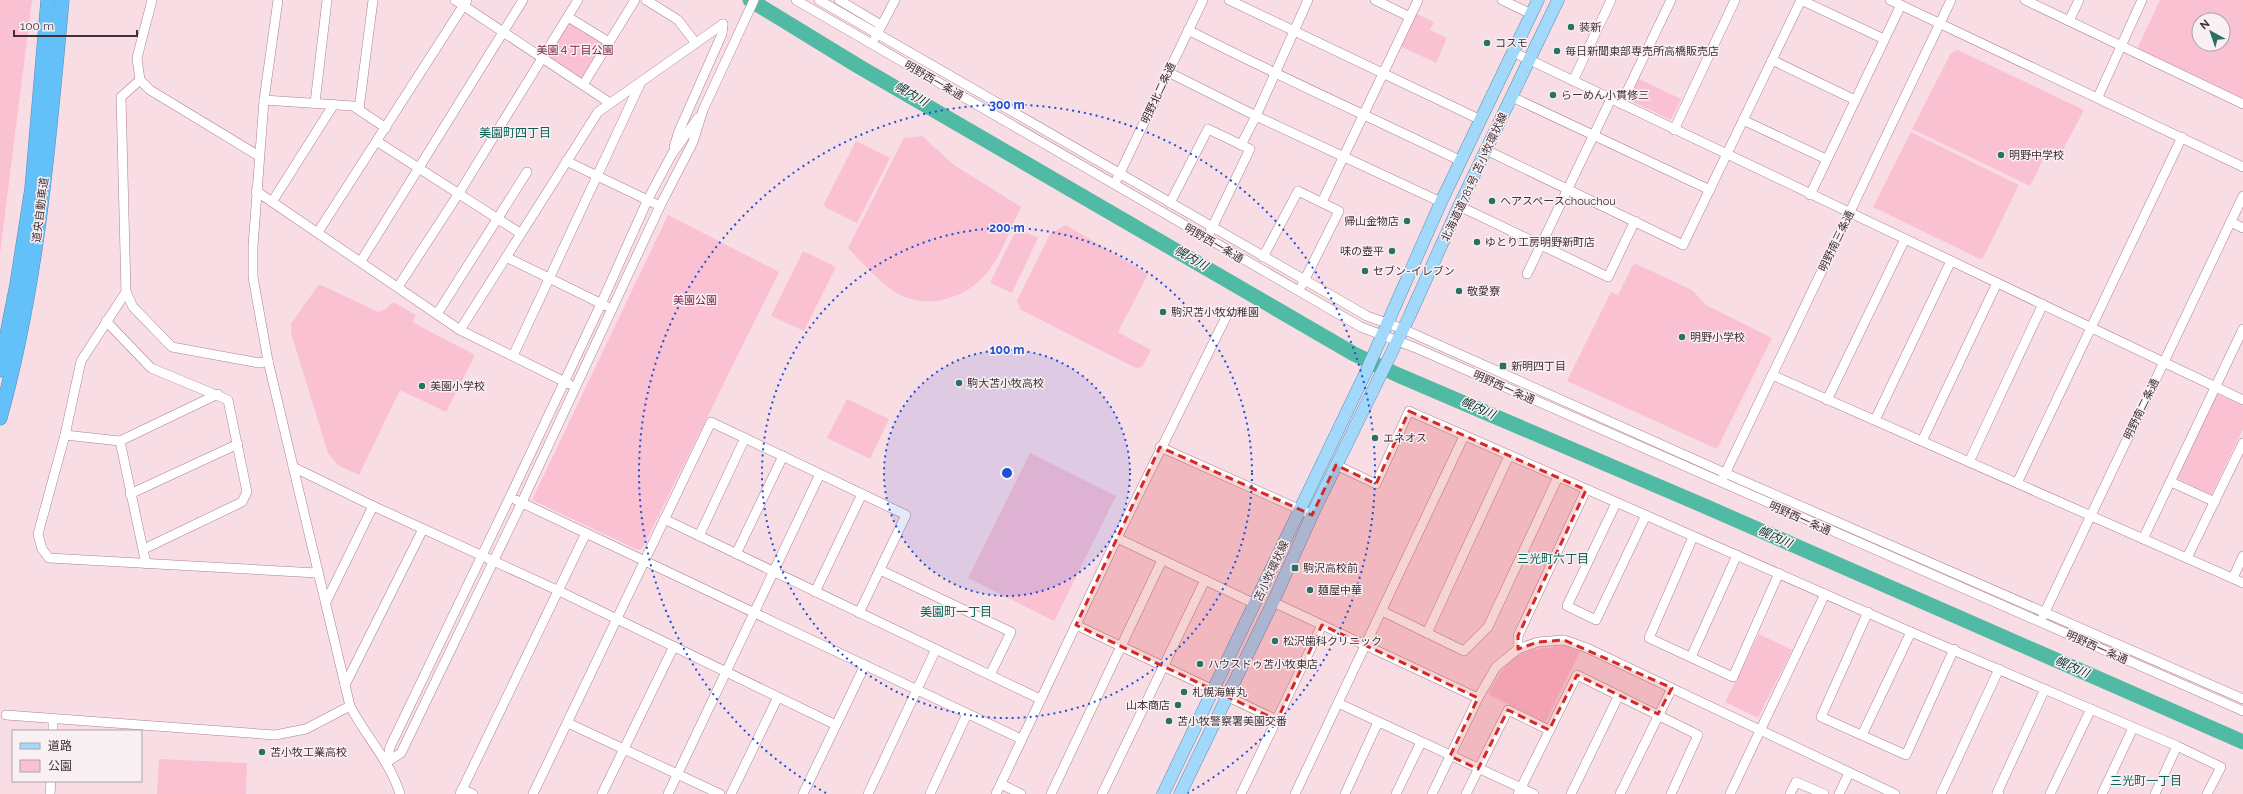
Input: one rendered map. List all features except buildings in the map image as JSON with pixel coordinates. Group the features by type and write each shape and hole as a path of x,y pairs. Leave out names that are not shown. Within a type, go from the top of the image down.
{"highway":[{"name":"道央自動車道","path":"0,370 17,284 32,188 48,0"},
{"name":"道央自動車道","path":"0,418 10,383 30,285 43,187 62,0"}],"main road":[{"name":"北海道道781号 苫小牧環状線","path":"1380,341 1442,202 1538,0"},
{"name":"北海道道781号 苫小牧環状線","path":"1392,354 1459,206 1558,0"},
{"name":"苫小牧環状線","path":"1163,794 1380,341"},
{"name":"苫小牧環状線","path":"1180,794 1228,697 1336,465 1392,354"}],"street":[{"path":"152,0 137,58 140,80 150,90 259,156"},
{"path":"278,0 264,100 256,191 253,277 268,361 317,573 326,602 350,706 361,728 387,762 400,794"},
{"path":"315,103 327,0"},
{"path":"359,110 373,0"},
{"path":"455,0 465,3 503,32 610,103"},
{"path":"361,261 523,0"},
{"path":"398,287 459,194 578,0"},
{"path":"583,85 635,0"},
{"path":"646,0 678,20 695,42"},
{"path":"387,762 401,753 522,502 660,206 693,142 703,110 754,0"},
{"name":"明野西一条通","path":"796,0 1114,186 1361,327 1380,341 1397,341 2243,711"},
{"name":"明野西一条通","path":"819,0 880,29 1119,175 1367,316 1403,329 1725,473 2243,699"},
{"path":"839,0 880,29"},
{"path":"872,44 895,0"},
{"name":"明野北二条通","path":"1114,186 1203,0"},
{"path":"1229,0 1481,120"},
{"path":"1241,144 1256,116 1308,0"},
{"path":"1375,0 1410,17"},
{"path":"1322,202 1418,0"},
{"path":"1502,0 1531,14"},
{"path":"1573,81 1611,0"},
{"path":"1621,104 1671,0"},
{"path":"1674,130 1735,0"},
{"path":"1790,0 1800,2 1884,40"},
{"path":"1890,0 2098,97 2243,167"},
{"name":"明野南三条通","path":"1720,483 1951,0"},
{"path":"2025,0 2243,104"},
{"path":"2069,21 2079,0"},
{"path":"2098,97 2142,0"},
{"path":"1486,150 1683,245 1800,2"},
{"path":"318,232 378,142 465,3"},
{"path":"1810,195 1901,5"},
{"path":"568,16 609,42"},
{"path":"460,330 598,112 640,84 695,42 723,24 722,34 679,131 672,154"},
{"path":"1188,30 1274,73 1364,114 1461,161"},
{"path":"1513,52 1849,214 1904,238 2243,400"},
{"path":"1772,60 1855,100"},
{"path":"1168,72 1256,116 1442,202"},
{"path":"140,80 121,97 126,292 133,307 172,347 259,363 268,361"},
{"path":"513,356 548,278 640,84"},
{"path":"1512,97 1594,134 1710,190"},
{"path":"1527,274 1611,99"},
{"path":"264,100 353,106 386,128"},
{"path":"272,202 334,104"},
{"path":"387,762 390,747 601,304 648,199 672,154 703,110"},
{"path":"1743,120 1826,159"},
{"path":"1170,203 1208,129 1250,149 1207,239"},
{"path":"2017,483 2182,137"},
{"path":"378,142 520,233"},
{"path":"566,161 660,206"},
{"path":"437,314 527,172"},
{"path":"256,191 361,261 460,330 564,382 575,386"},
{"path":"1263,257 1298,191 1339,211 1298,292"},
{"name":"明野南二条通","path":"2039,622 2243,196"},
{"path":"1459,206 1608,277 1634,221"},
{"path":"2231,222 2243,228"},
{"path":"1827,400 1904,238"},
{"path":"506,256 612,309"},
{"path":"1875,420 1951,261"},
{"path":"1922,441 1997,283"},
{"path":"126,292 81,361 64,435 38,534 42,549 49,558 317,573"},
{"path":"1969,462 2043,304"},
{"path":"996,794 1160,447 1229,311"},
{"path":"106,321 151,368 218,394 228,400 248,492 242,502 144,549"},
{"path":"2143,539 2243,329"},
{"path":"1772,375 2243,582"},
{"path":"64,435 120,441 218,394"},
{"path":"1336,465 1376,484 1409,411 1693,537 2177,746 2220,767 2207,794"},
{"path":"533,794 568,723 615,619 711,422 906,515 859,613"},
{"path":"1296,794 1365,644 1464,436"},
{"path":"699,536 745,438"},
{"path":"120,441 146,564"},
{"path":"2187,558 2243,443"},
{"path":"130,494 238,444"},
{"path":"1160,447 1312,515"},
{"path":"736,554 783,456"},
{"path":"1427,633 1509,456"},
{"path":"293,467 373,506 482,556 494,560 836,725"},
{"path":"668,794 820,474"},
{"path":"1382,611 1464,651 1488,627 1558,477"},
{"path":"2171,482 2215,502"},
{"path":"1518,649 1518,636 1586,490"},
{"path":"815,592 862,494"},
{"path":"510,497 1021,739"},
{"path":"1616,503 1567,606 1596,620 1646,516"},
{"path":"326,602 373,506"},
{"path":"664,519 1040,699"},
{"path":"345,685 423,529"},
{"path":"473,794 461,792 557,590 586,533"},
{"path":"1693,537 1649,638 1733,677 1779,573"},
{"path":"1117,538 1255,604"},
{"path":"1691,657 1737,555"},
{"path":"2232,578 2243,556"},
{"path":"1051,794 1162,560"},
{"path":"880,570 1011,632 990,675"},
{"path":"1102,794 1205,580"},
{"path":"1730,794 1825,594"},
{"path":"1273,602 1478,698"},
{"path":"1868,612 1821,717 1906,755 1954,650"},
{"path":"1076,625 1278,720"},
{"path":"1241,794 1278,720 1322,625"},
{"path":"1862,735 1911,632"},
{"path":"1432,794 1478,698 1496,667 1518,649 1538,642 1564,640 1587,648 1895,794"},
{"path":"602,794 674,646"},
{"path":"868,794 936,649"},
{"path":"803,794 865,665"},
{"path":"1941,794 1999,669"},
{"path":"1519,791 1577,675 1698,735 1671,794"},
{"path":"1620,794 1672,688"},
{"path":"1999,794 1997,793 2045,689"},
{"path":"1571,794 1619,695"},
{"path":"730,794 778,697"},
{"path":"1338,703 1478,769 1519,791 1534,794"},
{"path":"6,715 275,735 306,729 350,706"},
{"path":"2050,794 2091,709"},
{"path":"1466,794 1508,710 1549,730"},
{"path":"930,794 968,714"},
{"path":"53,718 53,730"},
{"path":"1345,794 1378,722"},
{"path":"568,723 720,794"},
{"path":"2102,794 2133,728"},
{"path":"1396,794 1421,742"},
{"path":"2155,794 2177,746"},
{"path":"1839,794 1849,773"},
{"path":"50,794 51,782"},
{"path":"1790,794 1796,782 1824,794"},
{"path":"1001,784 1021,794"}],"highlighted area":[{"path":"1409,411 1586,490 1518,636 1518,649 1538,642 1564,640 1672,688 1658,714 1577,675 1549,730 1508,710 1478,769 1450,756 1478,698 1322,625 1277,720 1076,625 1160,447 1312,515 1336,465 1376,484"}],"green space":[{"path":"0,0 32,0 0,254"},
{"path":"2160,0 2243,0 2243,100 2137,49"},
{"path":"1415,13 1434,22 1430,30 1447,38 1436,63 1400,46"},
{"name":"美園４丁目公園","path":"568,17 609,42 583,85 542,58"},
{"path":"1958,50 2084,110 2060,155 2048,150 2030,186 1912,129 1951,53"},
{"path":"1639,79 1681,99 1671,120 1629,100"},
{"path":"1911,132 2019,185 1982,260 1873,207"},
{"path":"922,136 954,165 1021,207 1001,251 984,276 973,286 959,294 936,301 912,299 895,292 877,277 848,248 904,138"},
{"path":"856,141 890,158 857,223 823,206"},
{"name":"美園公園","path":"668,215 779,272 642,549 638,550 532,500"},
{"path":"1066,225 1148,274 1118,332 1151,350 1142,367 1136,368 1021,310 1017,301 1050,234"},
{"path":"1017,228 1038,238 1012,293 990,283"},
{"path":"803,251 836,267 804,331 771,316"},
{"path":"1634,263 1692,290 1706,305 1772,338 1717,449 1567,381 1611,292 1618,295"},
{"path":"319,284 378,312 386,309 393,302 416,315 412,322 475,355 446,412 400,390 359,475 338,465 328,453 291,333 291,324"},
{"path":"2217,394 2243,406 2243,429 2211,495 2176,478"},
{"path":"847,399 889,419 870,459 827,438"},
{"path":"1030,453 1116,496 1054,621 968,578"},
{"path":"1759,634 1792,650 1758,718 1725,702"},
{"path":"1565,646 1580,652 1545,723 1488,694 1503,670 1518,656 1537,649"},
{"path":"159,759 247,763 246,794 157,794"}],"waterway":[{"name":"幌内川","path":"750,0 858,66 1354,354 1398,375 1709,508 2243,742"}],"place":[{"name":"装新","path":"1571,27"},
{"name":"コスモ","path":"1487,43"},
{"name":"毎日新聞東部専売所高橋販売店","path":"1557,51"},
{"name":"らーめん小貫修三","path":"1553,95"},
{"name":"明野中学校","path":"2001,155"},
{"name":"ヘアスペースchouchou","path":"1492,201"},
{"name":"帰山金物店","path":"1407,221"},
{"name":"ゆとり工房明野新町店","path":"1477,242"},
{"name":"味の壺平","path":"1392,251"},
{"name":"セブン-イレブン","path":"1365,271"},
{"name":"敬愛寮","path":"1459,291"},
{"name":"駒沢苫小牧幼稚園","path":"1163,312"},
{"name":"明野小学校","path":"1682,337"},
{"name":"新明四丁目","path":"1503,366"},
{"name":"駒大苫小牧高校","path":"959,383"},
{"name":"美園小学校","path":"422,386"},
{"name":"エネオス","path":"1375,438"},
{"name":"駒沢高校前","path":"1295,568"},
{"name":"麺屋中華","path":"1310,590"},
{"name":"松沢歯科クリニック","path":"1275,641"},
{"name":"ハウスドゥ苫小牧東店","path":"1200,664"},
{"name":"札幌海鮮丸","path":"1184,692"},
{"name":"山本商店","path":"1178,705"},
{"name":"苫小牧警察署美園交番","path":"1169,721"},
{"name":"苫小牧工業高校","path":"262,752"}],"district":[{"name":"美園町四丁目","path":"515,133"},
{"name":"三光町六丁目","path":"1553,559"},
{"name":"美園町一丁目","path":"956,612"},
{"name":"三光町一丁目","path":"2146,781"}]}
